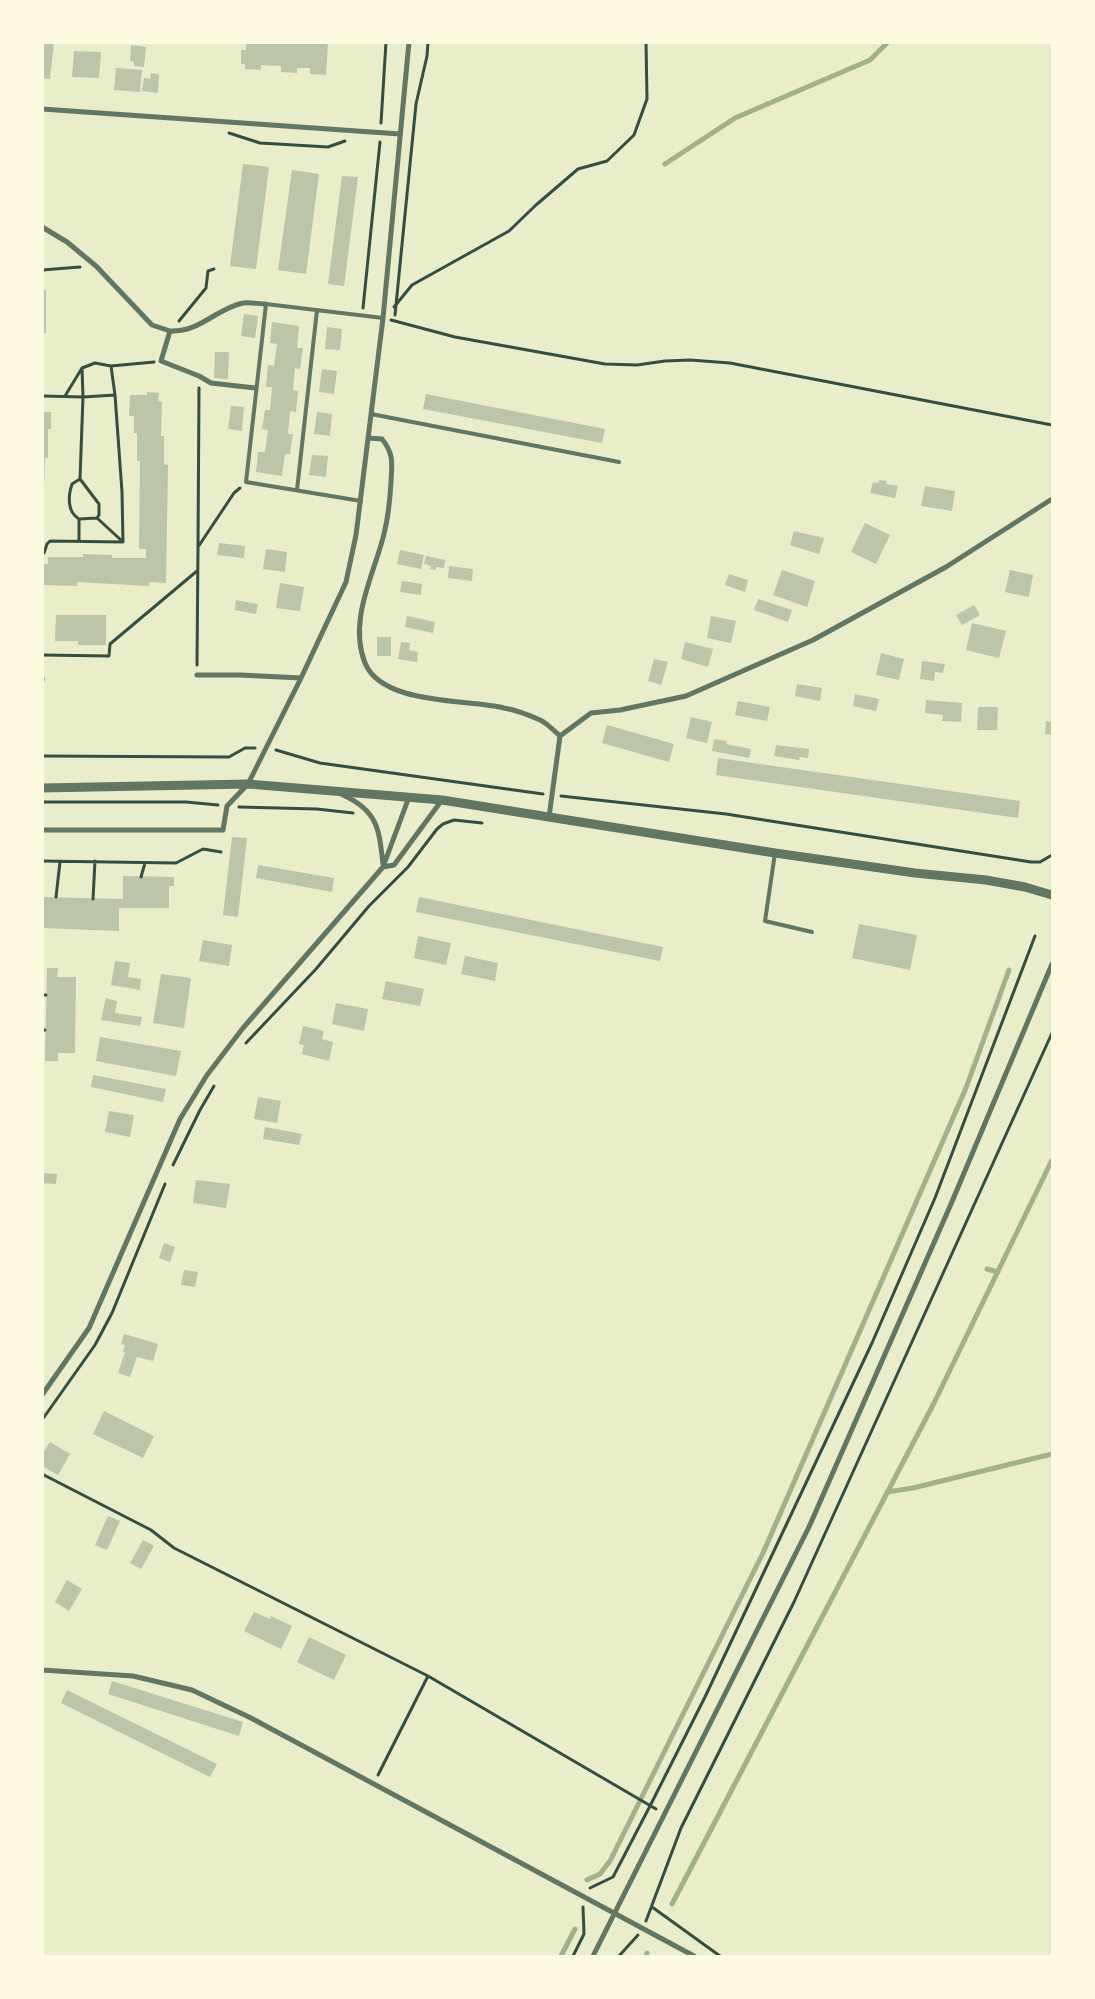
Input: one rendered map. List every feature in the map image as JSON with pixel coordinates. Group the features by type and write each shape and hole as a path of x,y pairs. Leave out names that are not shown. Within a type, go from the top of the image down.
{"street":[{"path":"42,830 223,830 227,806 248,784 346,582 361,501 383,318 409,42"},
{"path":"42,109 400,134"},
{"path":"42,227 67,242 96,266 152,325 170,331 184,332 199,326 222,311 243,303 266,304"},
{"path":"170,331 161,361 199,376 211,384 255,388"},
{"path":"368,438 382,439 390,449 392,459 385,533 359,619 359,642 365,664 375,678 406,694 504,708 541,720 560,736"},
{"path":"548,816 560,736 591,712 620,710 686,696 813,640 946,567 1052,499"},
{"path":"196,675 301,678"},
{"path":"42,788 248,784 442,800 776,853 915,873 1025,886 1052,895"},
{"path":"332,790 358,801 375,820 378,828 383,867"},
{"path":"42,1395 89,1328 180,1119 207,1074 243,1028 383,867 409,797"},
{"path":"383,867 394,865 442,800"},
{"path":"593,1956 809,1527 947,1212 1052,964"},
{"path":"42,1670 133,1676 192,1690 251,1718 694,1956"}],"lane":[{"path":"361,501 246,482 255,388 266,304 383,318"},
{"path":"297,490 317,310"},
{"path":"371,414 619,462"},
{"path":"776,853 765,921 812,932"}],"path":[{"path":"362,316 381,132 386,42"},
{"path":"394,320 416,104 427,56 428,42"},
{"path":"383,318 397,305 412,285 509,231 536,205 578,170 607,161 634,135 647,99 646,42"},
{"path":"42,270 96,266"},
{"path":"170,331 206,288 208,271 214,269"},
{"path":"383,318 455,337 605,364 637,365 690,360 730,363 1052,425"},
{"path":"65,396 82,368 95,362 111,366 161,361"},
{"path":"111,366 122,492 122,542"},
{"path":"82,368 83,398 80,479 98,504 99,515 97,518"},
{"path":"196,675 199,376"},
{"path":"42,396 83,398 115,395"},
{"path":"80,479 72,484 70,491 70,509 74,516 79,519 97,518 122,542"},
{"path":"198,547 234,494 246,482"},
{"path":"79,519 79,541"},
{"path":"44,553 50,541 122,542"},
{"path":"42,656 109,656 110,644 197,571"},
{"path":"42,756 229,757 245,748 266,748 320,762 488,785 552,796 726,814 1031,862 1040,862 1052,855"},
{"path":"42,802 186,802 357,814"},
{"path":"244,1045 316,969 369,906 408,868 437,829 454,820 482,823"},
{"path":"42,861 176,863 203,850 220,852"},
{"path":"93,899 95,861"},
{"path":"56,897 60,862"},
{"path":"141,876 145,863"},
{"path":"590,1888 612,1877 650,1806 705,1697 872,1343 935,1198 1035,936"},
{"path":"619,1956 643,1928 681,1828 794,1602 1052,1033"},
{"path":"171,1169 200,1110 215,1085"},
{"path":"42,1420 95,1345 104,1329 167,1178"},
{"path":"42,1474 152,1530 174,1548 428,1676 650,1806"},
{"path":"374,1784 428,1676"},
{"path":"573,1956 584,1934 583,1907"},
{"path":"652,1907 720,1956"}],"building":[{"path":"42,42 54,42 50,79 42,78"},
{"path":"246,42 328,42 326,75 310,74 310,68 297,68 297,73 281,72 281,66 261,65 261,70 245,69 245,64 241,64 241,50 246,50"},
{"path":"131,45 146,47 144,67 134,66 134,62 130,61"},
{"path":"74,51 101,52 99,78 72,77"},
{"path":"116,68 142,70 140,92 114,90"},
{"path":"151,73 159,74 158,93 142,91 144,78 150,79"},
{"path":"243,164 269,167 256,269 230,266"},
{"path":"292,170 319,174 306,274 278,270"},
{"path":"342,176 358,177 344,286 328,284"},
{"path":"42,290 46,290 46,333 42,333"},
{"path":"244,314 258,316 255,338 241,336"},
{"path":"272,322 299,326 297,348 303,348 300,369 295,368 293,390 298,391 296,412 290,411 288,434 293,434 290,454 285,454 282,476 256,472 258,452 265,452 268,430 262,429 265,410 270,410 272,387 266,387 268,365 274,366 277,344 270,343"},
{"path":"327,327 342,329 340,350 325,349"},
{"path":"215,352 229,352 228,379 214,378"},
{"path":"322,369 337,371 334,394 319,392"},
{"path":"147,392 159,393 158,401 162,402 161,436 164,436 164,464 168,465 166,583 149,582 149,586 77,582 77,586 42,585 42,564 48,564 48,557 83,557 83,554 112,555 112,558 146,558 146,549 139,549 140,461 137,461 137,433 134,433 134,416 129,416 130,395 147,395"},
{"path":"426,394 605,429 602,443 423,409"},
{"path":"231,406 244,407 242,431 228,429"},
{"path":"42,412 51,412 51,429 48,429 48,458 45,458 44,487 42,487"},
{"path":"317,412 332,414 330,436 314,434"},
{"path":"312,455 328,456 326,477 309,475"},
{"path":"879,480 887,481 886,484 898,486 895,498 870,493 873,482 878,483"},
{"path":"925,486 955,491 952,511 921,506"},
{"path":"865,523 890,535 876,564 851,552"},
{"path":"794,531 824,538 819,554 790,545"},
{"path":"219,543 245,546 244,558 217,555"},
{"path":"266,549 287,552 285,572 263,569"},
{"path":"400,550 424,555 421,569 397,564"},
{"path":"426,556 445,560 444,568 436,567 436,570 430,569 431,566 424,564"},
{"path":"449,566 473,569 472,581 448,578"},
{"path":"782,570 815,581 807,607 773,595"},
{"path":"1010,570 1033,575 1029,597 1005,592"},
{"path":"729,574 748,580 745,592 725,585"},
{"path":"402,581 422,584 421,595 400,592"},
{"path":"280,583 304,587 300,611 276,608"},
{"path":"758,599 792,610 788,622 754,610"},
{"path":"236,600 258,604 256,614 235,610"},
{"path":"974,605 980,615 962,625 956,615"},
{"path":"56,615 106,615 106,645 78,645 78,641 55,641"},
{"path":"407,616 435,622 433,633 405,627"},
{"path":"711,616 736,621 731,643 707,638"},
{"path":"972,623 1006,631 999,658 966,650"},
{"path":"377,637 391,637 391,656 377,656"},
{"path":"401,642 410,643 409,650 418,652 417,662 398,659"},
{"path":"685,642 713,649 708,667 681,659"},
{"path":"881,653 904,659 899,680 876,675"},
{"path":"654,659 668,662 661,685 648,681"},
{"path":"922,661 945,664 943,673 935,672 934,681 920,679"},
{"path":"797,684 822,688 820,701 795,696"},
{"path":"855,694 879,699 876,711 853,706"},
{"path":"926,700 962,703 961,722 942,721 943,715 925,713"},
{"path":"738,701 770,707 767,721 735,715"},
{"path":"978,707 998,707 997,730 977,730"},
{"path":"691,717 712,722 707,743 686,738"},
{"path":"1046,721 1052,722 1052,735 1045,734"},
{"path":"607,725 674,744 669,762 602,743"},
{"path":"714,739 727,741 726,744 751,749 749,758 712,751"},
{"path":"776,745 809,749 808,758 800,757 799,760 774,756"},
{"path":"718,758 1020,801 1018,818 716,775"},
{"path":"232,837 247,838 238,917 223,915"},
{"path":"258,865 334,878 332,892 256,878"},
{"path":"123,876 174,877 174,886 169,886 169,908 119,908 119,931 42,928 42,897 123,899"},
{"path":"419,897 663,947 660,961 416,912"},
{"path":"859,924 917,935 910,970 852,958"},
{"path":"418,936 451,943 446,965 414,958"},
{"path":"203,940 232,945 229,966 199,961"},
{"path":"465,956 498,963 495,981 461,974"},
{"path":"115,961 130,963 128,977 141,979 140,990 111,985"},
{"path":"47,968 58,968 57,977 76,977 75,1053 58,1053 58,1061 45,1061"},
{"path":"161,974 191,978 184,1028 153,1023"},
{"path":"386,981 424,989 420,1006 382,999"},
{"path":"106,998 117,1001 115,1013 142,1017 140,1026 101,1020"},
{"path":"336,1003 368,1009 364,1031 332,1024"},
{"path":"303,1026 324,1031 322,1039 333,1042 329,1061 302,1054 304,1045 299,1044"},
{"path":"100,1037 181,1051 176,1076 96,1061"},
{"path":"93,1075 166,1089 163,1102 91,1087"},
{"path":"258,1097 281,1101 277,1123 254,1119"},
{"path":"109,1111 134,1115 130,1137 105,1132"},
{"path":"265,1127 302,1134 299,1145 263,1139"},
{"path":"42,1173 57,1174 56,1184 42,1183"},
{"path":"196,1180 230,1184 226,1208 193,1203"},
{"path":"164,1243 175,1247 170,1262 159,1258"},
{"path":"184,1270 198,1272 195,1287 181,1285"},
{"path":"124,1334 158,1344 153,1361 137,1357 130,1377 118,1373 125,1352 123,1352 125,1345 121,1344"},
{"path":"104,1411 154,1436 143,1458 93,1434"},
{"path":"50,1442 70,1454 58,1475 42,1466 42,1454"},
{"path":"108,1516 120,1521 107,1550 95,1545"},
{"path":"143,1540 154,1546 141,1569 130,1563"},
{"path":"67,1580 82,1589 69,1611 55,1602"},
{"path":"254,1612 270,1619 271,1616 292,1626 281,1649 244,1631"},
{"path":"309,1637 346,1655 334,1680 297,1662"},
{"path":"112,1681 243,1722 239,1736 108,1694"},
{"path":"67,1690 217,1764 210,1777 61,1703"}],"waterway":[{"path":"665,164 735,118 870,60 888,42"},
{"path":"587,1880 600,1874 610,1861 763,1553 966,1088 1009,970"},
{"path":"672,1904 933,1405 1052,1160"},
{"path":"987,1269 998,1272"},
{"path":"887,1492 913,1488 1052,1454"},
{"path":"561,1956 575,1929"}]}
